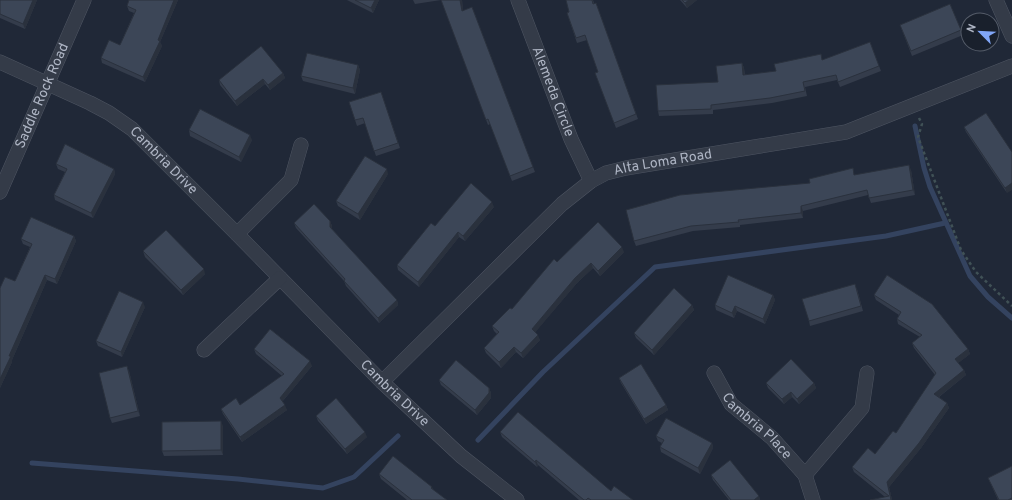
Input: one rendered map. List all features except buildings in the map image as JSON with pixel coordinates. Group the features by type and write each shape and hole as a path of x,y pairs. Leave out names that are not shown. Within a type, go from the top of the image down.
{"street":[{"name":"Saddle Rock Road","path":"0,192 84,0"},
{"name":"Alemeda Circle","path":"518,0 571,139 591,181"},
{"path":"996,0 1012,36"},
{"name":"Cambria Drive","path":"0,62 90,103 109,113 132,129 382,382 460,456 518,500"},
{"name":"Alta Loma Road","path":"382,382 562,204 591,181 606,173 626,168 846,132 1012,66"},
{"path":"237,234 291,180 301,145"},
{"path":"204,350 280,278"},
{"name":"Cambria Place","path":"714,373 731,404 772,438 805,475 813,500"},
{"path":"805,475 862,408 867,373"}],"path":[{"path":"912,106 922,124 918,138 962,250 976,272 1012,306"}],"waterway":[{"path":"915,126 924,168 930,187 970,276 988,297 1012,318"},
{"path":"478,440 543,372 655,267 886,236 945,223"},
{"path":"32,463 238,479 323,488 354,477 398,436"}]}
